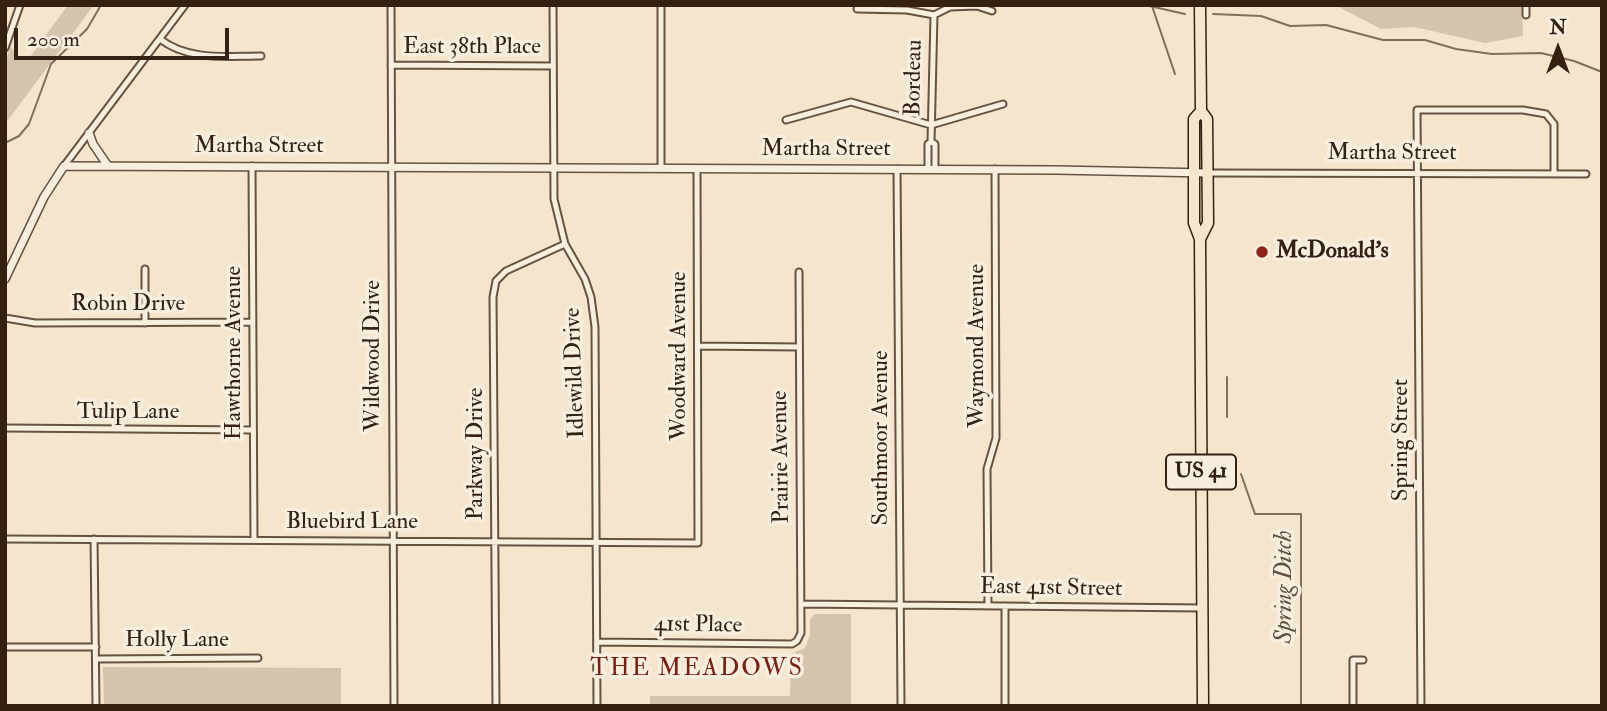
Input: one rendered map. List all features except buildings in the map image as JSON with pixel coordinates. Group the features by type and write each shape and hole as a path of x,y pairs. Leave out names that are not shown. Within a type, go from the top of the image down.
{"highway":[{"name":"US 41","path":"1200,5 1201,111 1208,119 1208,223 1200,239"},
{"name":"US 41","path":"1201,111 1194,119 1194,223 1200,239 1203,706"}],"street":[{"path":"5,48 20,5"},
{"path":"5,279 44,197 64,166 186,5"},
{"name":"Wildwood Drive","path":"391,5 394,706"},
{"name":"Idlewild Drive","path":"552,5 554,199 565,244 585,279 595,327 597,706"},
{"path":"661,5 661,168"},
{"path":"1526,5 1526,15"},
{"path":"857,9 907,10 934,15 950,7 977,6 992,10"},
{"name":"Bordeau","path":"931,169 928,144 931,142 934,15"},
{"path":"160,39 173,49 189,54 261,56"},
{"name":"East 38th Place","path":"391,65 553,66"},
{"path":"786,120 851,102 931,125 1003,104"},
{"name":"Spring Street","path":"1421,706 1417,110 1523,110 1546,114 1554,124 1554,174"},
{"path":"89,133 108,166"},
{"name":"Martha Street","path":"64,166 1587,174"},
{"name":"Hawthorne Avenue","path":"252,166 251,430 254,540"},
{"name":"Woodward Avenue","path":"697,169 698,543"},
{"name":"Southmoor Avenue","path":"897,169 901,706"},
{"name":"Waymond Avenue","path":"988,606 987,469 996,438 995,169"},
{"name":"Parkway Drive","path":"496,706 493,297 496,281 506,271 565,244"},
{"path":"145,269 145,323"},
{"name":"Prairie Avenue","path":"797,641 801,633 799,272"},
{"name":"Robin Drive","path":"5,318 34,323 252,322"},
{"path":"698,346 799,347"},
{"name":"Tulip Lane","path":"5,428 251,430"},
{"name":"Bluebird Lane","path":"5,539 698,543"},
{"path":"94,540 96,706"},
{"name":"East 41st Street","path":"801,604 1202,608"},
{"path":"1005,606 1005,706"},
{"name":"41st Place","path":"597,642 792,644 797,641"},
{"name":"Holly Lane","path":"5,647 96,647"},
{"name":"Holly Lane","path":"96,659 258,658"},
{"path":"1353,706 1353,660 1363,660"}],"shaded area":[{"path":"68,5 94,5 5,124 5,61 11,46 18,59 30,57"},
{"path":"1335,5 1522,5 1523,36 1485,43 1414,27 1381,29"},
{"path":"815,614 851,614 851,706 650,706 650,696 790,696 791,654 805,648 810,635 810,619"},
{"path":"103,667 341,668 341,706 104,706"}],"waterway":[{"path":"5,143 19,136 29,124 51,64 87,29 101,5"},
{"path":"1145,5 1185,14"},
{"name":"Spring Ditch","path":"1152,6 1175,74"},
{"path":"1213,14 1261,16 1290,26 1326,25 1383,40 1425,40 1456,49 1492,54 1541,53 1574,61 1602,72"},
{"name":"Spring Ditch","path":"1227,377 1227,417"},
{"name":"Spring Ditch","path":"1241,474 1255,514 1301,514 1301,706"}],"place":[{"name":"McDonald's","path":"1262,252"}],"district":[{"name":"THE MEADOWS","path":"697,670"}]}
